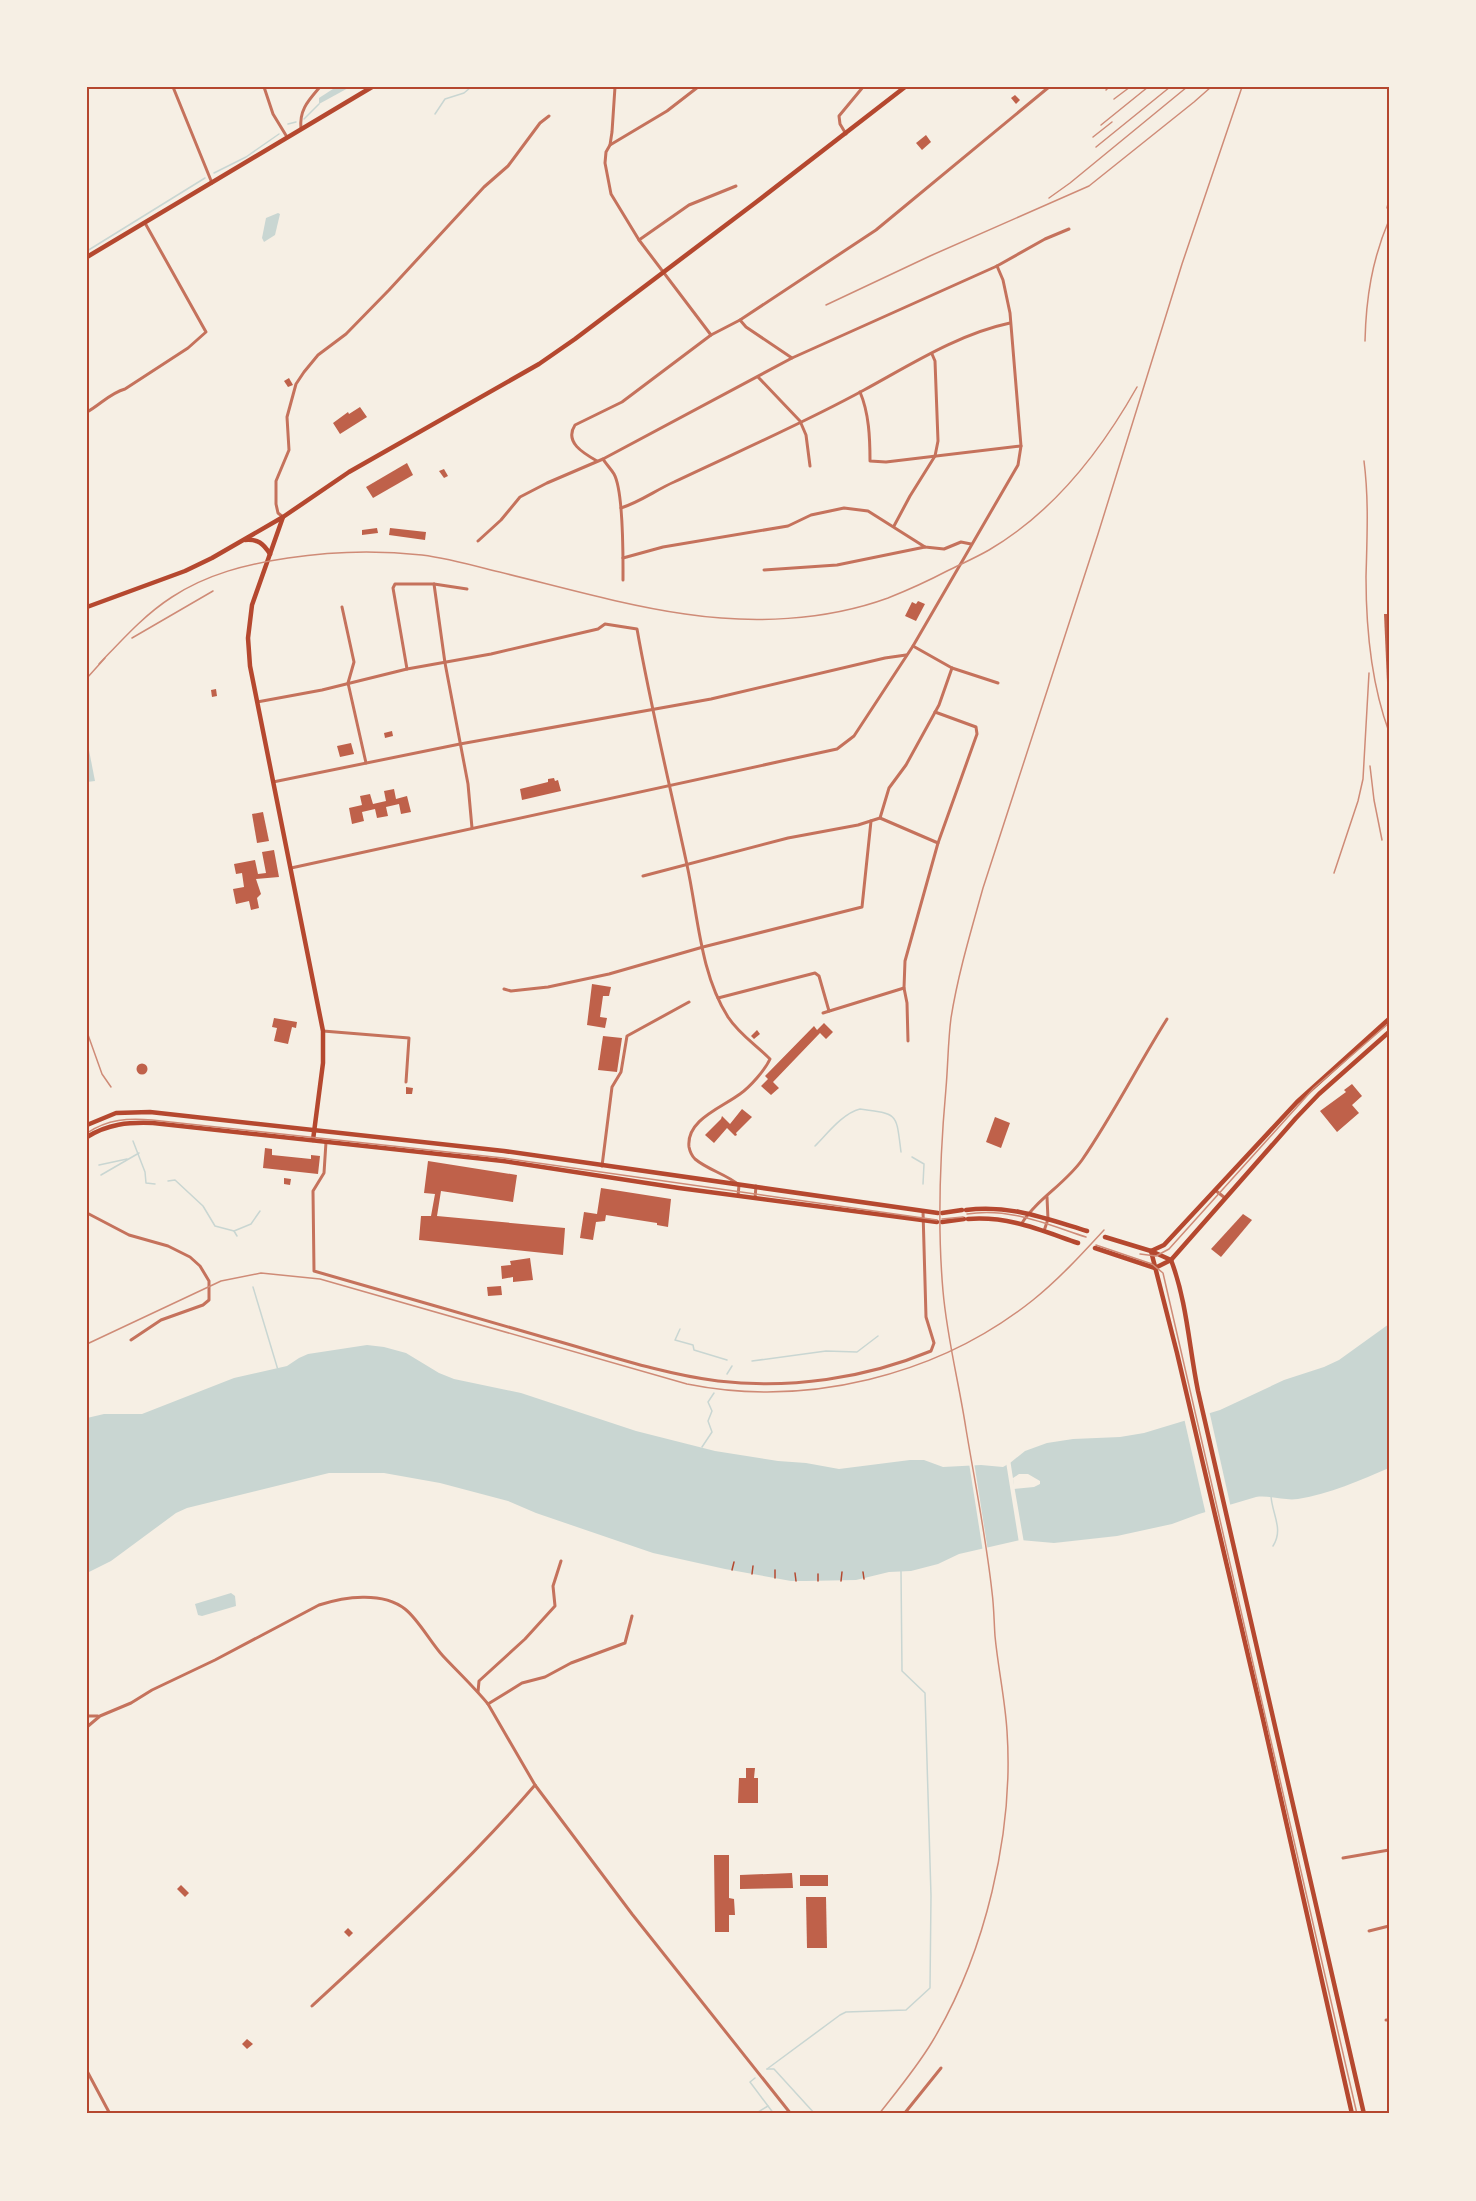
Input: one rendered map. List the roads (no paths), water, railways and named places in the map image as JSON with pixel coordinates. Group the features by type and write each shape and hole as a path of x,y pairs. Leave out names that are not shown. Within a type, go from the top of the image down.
{"main road":[{"path":"87,257 372,87"},
{"path":"87,607 185,571 212,558 283,517 349,472 539,364 664,272 905,87"},
{"path":"283,517 254,596 248,627 250,666 323,1031 323,1063 313,1140"},
{"path":"242,540 253,539 260,542 270,554"},
{"path":"1151,1251 1164,1245 1317,1082 1389,1019"},
{"path":"1095,1248 1155,1268 1171,1260 1297,1116 1389,1032"},
{"path":"87,1125 107,1116 131,1112 413,1140 602,1166 738,1196 811,1206 923,1221 1002,1219 1022,1223 1078,1243"},
{"path":"87,1137 112,1125 130,1122 206,1129 412,1150 680,1182 756,1186 940,1213 992,1208 1028,1213 1088,1232"},
{"path":"1105,1237 1151,1251 1171,1260 1180,1283 1198,1391 1228,1527 1267,1686 1365,2114"},
{"path":"1151,1251 1255,1689 1352,2114"}],"street":[{"path":"173,87 212,183"},
{"path":"264,87 273,114 287,136"},
{"path":"301,129 300,117 304,106 320,87"},
{"path":"615,87 610,145 606,152 605,164 611,194 639,240 711,335"},
{"path":"610,145 667,111 698,87"},
{"path":"846,134 840,124 839,116 863,87"},
{"path":"597,461 580,450 571,438 570,432 575,425 622,402 711,335 740,320 876,230 1049,87"},
{"path":"283,517 278,513 276,504 276,481 289,450 287,417 296,384 318,355 346,334 390,290 484,187 508,166 540,123 549,116"},
{"path":"639,240 689,205 736,186"},
{"path":"87,412 103,403 114,392 125,389 188,348 206,332 145,223"},
{"path":"478,541 501,520 520,497 603,459 792,358 997,266 1045,239 1069,229"},
{"path":"291,868 837,749 854,736 913,646 971,544 1013,477 1020,458 1007,295 997,266"},
{"path":"740,320 746,327 792,358"},
{"path":"621,508 800,422 932,354 990,328 1010,324"},
{"path":"894,526 935,456 938,419 932,354"},
{"path":"758,377 800,422 806,435 810,466"},
{"path":"860,392 865,403 870,461 886,462 1020,446"},
{"path":"603,459 617,481 621,508 623,580"},
{"path":"623,558 663,547 788,526 812,515 844,508 868,511 924,547"},
{"path":"764,570 837,565 924,547 944,549 961,542 971,544"},
{"path":"407,669 393,588 395,584 434,584 467,589"},
{"path":"434,584 445,663 468,784 472,828"},
{"path":"342,607 354,662 348,683 366,763"},
{"path":"257,702 322,690 407,669 445,663 598,629 604,624 637,629 703,947 718,998 729,1018 743,1036 770,1059 770,1062 742,1093 713,1110 691,1131 688,1137 690,1152 696,1160 729,1176 740,1185 738,1196"},
{"path":"913,646 952,668 998,683"},
{"path":"273,782 460,744 711,699 906,655"},
{"path":"880,818 889,788 906,765 935,712 952,668"},
{"path":"908,1041 904,988 905,962 938,843 977,734 976,727 935,712"},
{"path":"644,876 788,838 880,818 938,843"},
{"path":"504,989 510,991 548,987 585,980 703,947 862,907 871,821"},
{"path":"718,998 815,973 819,976 828,1011"},
{"path":"824,1013 904,988"},
{"path":"602,1166 612,1087 621,1072 627,1036 689,1002"},
{"path":"1022,1223 1028,1213 1047,1197 1081,1161 1167,1019"},
{"path":"323,1031 409,1038 406,1082"},
{"path":"206,1119 206,1129"},
{"path":"412,1150 413,1140"},
{"path":"327,1141 324,1173 313,1191 314,1271 606,1355 717,1381 792,1383 822,1381 880,1370 905,1362 934,1348 926,1317 923,1211"},
{"path":"503,1161 504,1152"},
{"path":"755,1198 756,1186"},
{"path":"1215,1190 1225,1198"},
{"path":"811,1206 812,1195"},
{"path":"1044,1231 1048,1219 1047,1197"},
{"path":"87,1213 129,1235 168,1246 190,1257 200,1266 209,1281 209,1300 203,1305 161,1320 131,1340"},
{"path":"478,1692 479,1681 525,1639 555,1606 553,1586 561,1561"},
{"path":"87,1727 100,1716 131,1703 152,1690 215,1660 319,1605 335,1600 361,1598 386,1600 405,1609 442,1655 488,1704 535,1785 632,1914 791,2114"},
{"path":"488,1704 522,1683 545,1677 571,1663 625,1643 632,1616"},
{"path":"1255,1689 1267,1686"},
{"path":"87,1716 100,1716"},
{"path":"312,2006 455,1871 535,1785"},
{"path":"1343,1858 1389,1850"},
{"path":"1369,1930 1389,1926"},
{"path":"904,2114 941,2068"},
{"path":"87,2071 110,2114"}],"waterway":[{"path":"435,114 445,99 464,93 471,87"},
{"path":"304,119 319,104"},
{"path":"288,124 296,122"},
{"path":"214,173 246,157 279,134"},
{"path":"87,251 205,178"},
{"path":"815,1146 841,1119 860,1109 882,1112 893,1118 898,1130 901,1152"},
{"path":"133,1141 145,1172 146,1183 155,1184"},
{"path":"101,1175 139,1153"},
{"path":"912,1157 924,1164 923,1184"},
{"path":"99,1165 127,1159"},
{"path":"168,1181 175,1180 203,1206 215,1226 234,1231 237,1236"},
{"path":"234,1231 251,1224 260,1211"},
{"path":"253,1287 278,1370"},
{"path":"680,1329 675,1340 693,1345 694,1350 727,1360"},
{"path":"752,1361 826,1351 857,1352 878,1336"},
{"path":"727,1374 732,1366"},
{"path":"702,1447 712,1432 708,1421 712,1411 708,1402 714,1393"},
{"path":"1271,1496 1277,1527 1273,1546"},
{"path":"767,2069 846,2012 906,2010 930,1988 931,1896 925,1693 902,1671 901,1571"},
{"path":"767,2069 774,2069 815,2114"},
{"path":"755,2078 750,2082 768,2106 755,2114"},
{"path":"768,2106 774,2114"}],"tram line":[{"path":"1140,1254 1156,1256 1169,1249 1314,1088 1389,1023"},
{"path":"87,1133 118,1121 152,1120 503,1158 937,1220"},
{"path":"967,1214 983,1212 1013,1215 1086,1237"},
{"path":"942,1219 963,1217"},
{"path":"1096,1245 1152,1264 1163,1273 1357,2114"}],"railway":[{"path":"1106,90 1109,87"},
{"path":"1114,99 1130,87"},
{"path":"1101,125 1148,87"},
{"path":"1096,147 1170,87"},
{"path":"1049,198 1187,87"},
{"path":"826,305 1089,186 1211,87"},
{"path":"879,2114 932,2042 951,2008 967,1971 992,1892 1006,1810 1007,1731 992,1592 987,1551 947,1326 941,1266 941,1164 951,1018 965,953 983,888 1098,534 1182,264 1242,87"},
{"path":"1093,137 1112,122"},
{"path":"1387,208 1389,200"},
{"path":"1365,341 1371,279 1389,220"},
{"path":"99,664 152,612 172,597 199,582 258,563 322,554 372,552 431,556 637,605 710,617 788,618 814,616 864,606 910,589 978,556 1013,535 1055,499 1074,478 1108,434 1137,387"},
{"path":"1364,461 1367,505 1367,616 1374,675 1389,732"},
{"path":"132,638 213,591"},
{"path":"87,678 105,658"},
{"path":"1334,873 1363,779 1369,673"},
{"path":"1370,766 1382,840"},
{"path":"87,1032 102,1074 111,1087"},
{"path":"87,1344 221,1281 261,1273 320,1279 687,1384 732,1390 778,1392 824,1388 869,1380 956,1349 996,1326 1043,1292 1104,1230"}]}
